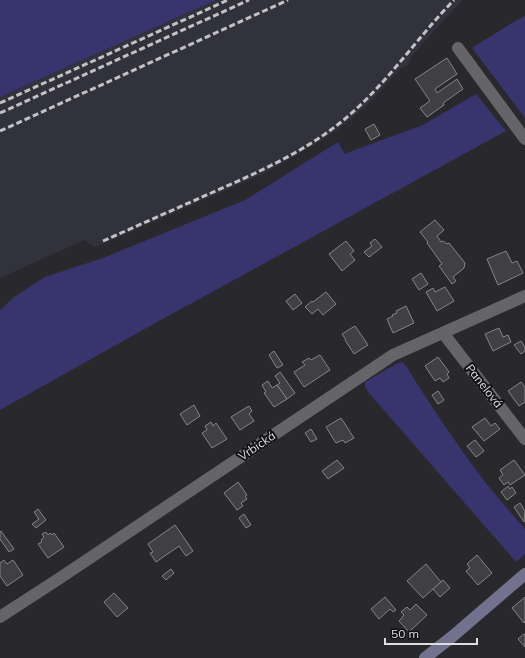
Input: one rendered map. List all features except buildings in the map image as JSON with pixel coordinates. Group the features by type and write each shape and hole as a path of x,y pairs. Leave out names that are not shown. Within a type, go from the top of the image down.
{"main road":[{"path":"425,658 525,574"}],"street":[{"path":"458,48 524,136"},
{"name":"Vrbická","path":"0,617 393,355 525,296"},
{"name":"Panelová","path":"443,333 525,439"}],"shaded area":[{"path":"0,0 216,0 0,97"},
{"path":"216,0 463,0 411,57 410,62 400,69 371,101 346,123 324,139 263,174 95,247 84,240 0,278 0,97"},
{"path":"525,16 525,118 472,48"},
{"path":"476,94 506,131 0,410 0,310 14,297 45,277 103,258 245,200 338,142 345,154 423,125"},
{"path":"402,362 475,468 525,529 525,554 516,562 365,387 365,382"}],"railway":[{"path":"0,103 228,0"},
{"path":"0,113 249,0"},
{"path":"0,131 288,0"},
{"path":"103,241 259,171 291,155 336,126 353,112 383,82 454,0"}]}
